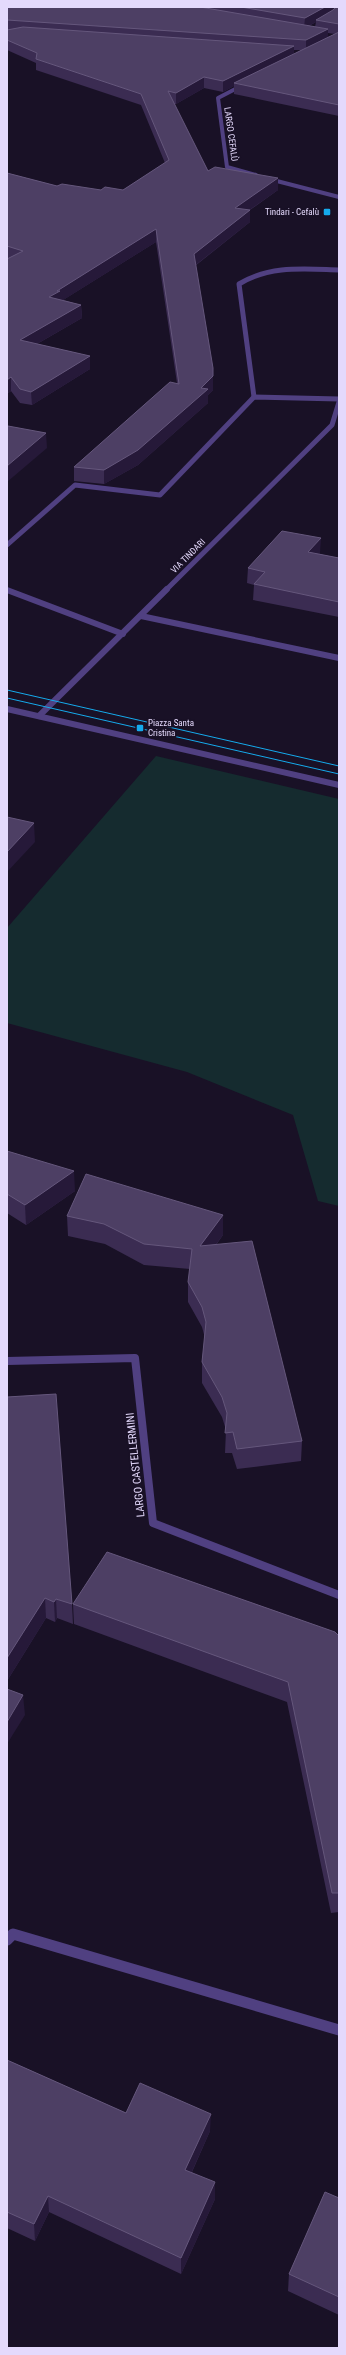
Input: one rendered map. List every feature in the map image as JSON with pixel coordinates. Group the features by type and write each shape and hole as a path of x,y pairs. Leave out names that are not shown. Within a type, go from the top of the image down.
{"street":[{"name":"LARGO CEFALÙ","path":"245,84 218,98 227,167 339,197"},
{"path":"254,397 239,284 250,276 276,271 339,270"},
{"path":"7,545 74,485 160,495 254,397 339,401"},
{"name":"VIA TINDARI","path":"39,716 332,425 339,401"},
{"path":"7,590 123,634"},
{"path":"141,616 339,658"},
{"path":"7,709 339,786"},
{"name":"LARGO CASTELLERMINI","path":"7,1361 135,1358 154,1523 339,1595"},
{"path":"7,1940 13,1934 339,2030"}],"green space":[{"path":"156,756 339,799 339,1206 318,1201 293,1115 187,1072 7,1023 7,928"}],"building":[{"path":"7,7 200,7 328,29 306,40 7,20"},
{"path":"241,7 325,7 305,18"},
{"path":"336,7 339,7 339,24 316,20 333,10"},
{"path":"23,27 294,46 223,81 204,77 176,93 168,91 208,171 215,167 278,178 235,208 250,210 194,254 213,368 213,376 201,388 208,389 138,450 104,470 74,467 170,382 179,384 156,229 49,297 81,305 20,340 90,356 31,392 20,389 11,377 7,380 7,259 23,251 7,246 7,173 57,186 62,184 101,190 105,187 123,190 169,160 141,94 36,59 37,53 7,40 7,30"},
{"path":"339,32 339,105 234,83"},
{"path":"7,426 46,433 7,466"},
{"path":"282,531 321,538 308,552 339,558 339,602 254,584 265,572 248,568"},
{"path":"7,817 34,823 7,852"},
{"path":"7,1151 74,1171 25,1205 7,1194"},
{"path":"86,1174 223,1215 200,1246 252,1241 302,1441 237,1449 233,1432 225,1433 227,1413 222,1397 202,1362 206,1322 202,1307 188,1282 192,1249 144,1244 104,1224 67,1216"},
{"path":"56,1394 72,1604 56,1599 54,1602 45,1598 7,1658 7,1397"},
{"path":"107,1552 335,1632 339,1636 339,1893 332,1893 288,1682 73,1604"},
{"path":"7,1689 23,1695 7,1722"},
{"path":"7,2060 126,2113 140,2083 211,2114 185,2170 215,2182 181,2258 48,2196 34,2224 7,2212"},
{"path":"325,2192 339,2198 339,2297 289,2274"}],"tram line":[{"path":"7,690 339,766"},
{"path":"7,698 339,774"}],"place":[{"name":"Tindari - Cefalù","path":"327,212"},
{"name":"Piazza Santa Cristina","path":"140,728"}]}
